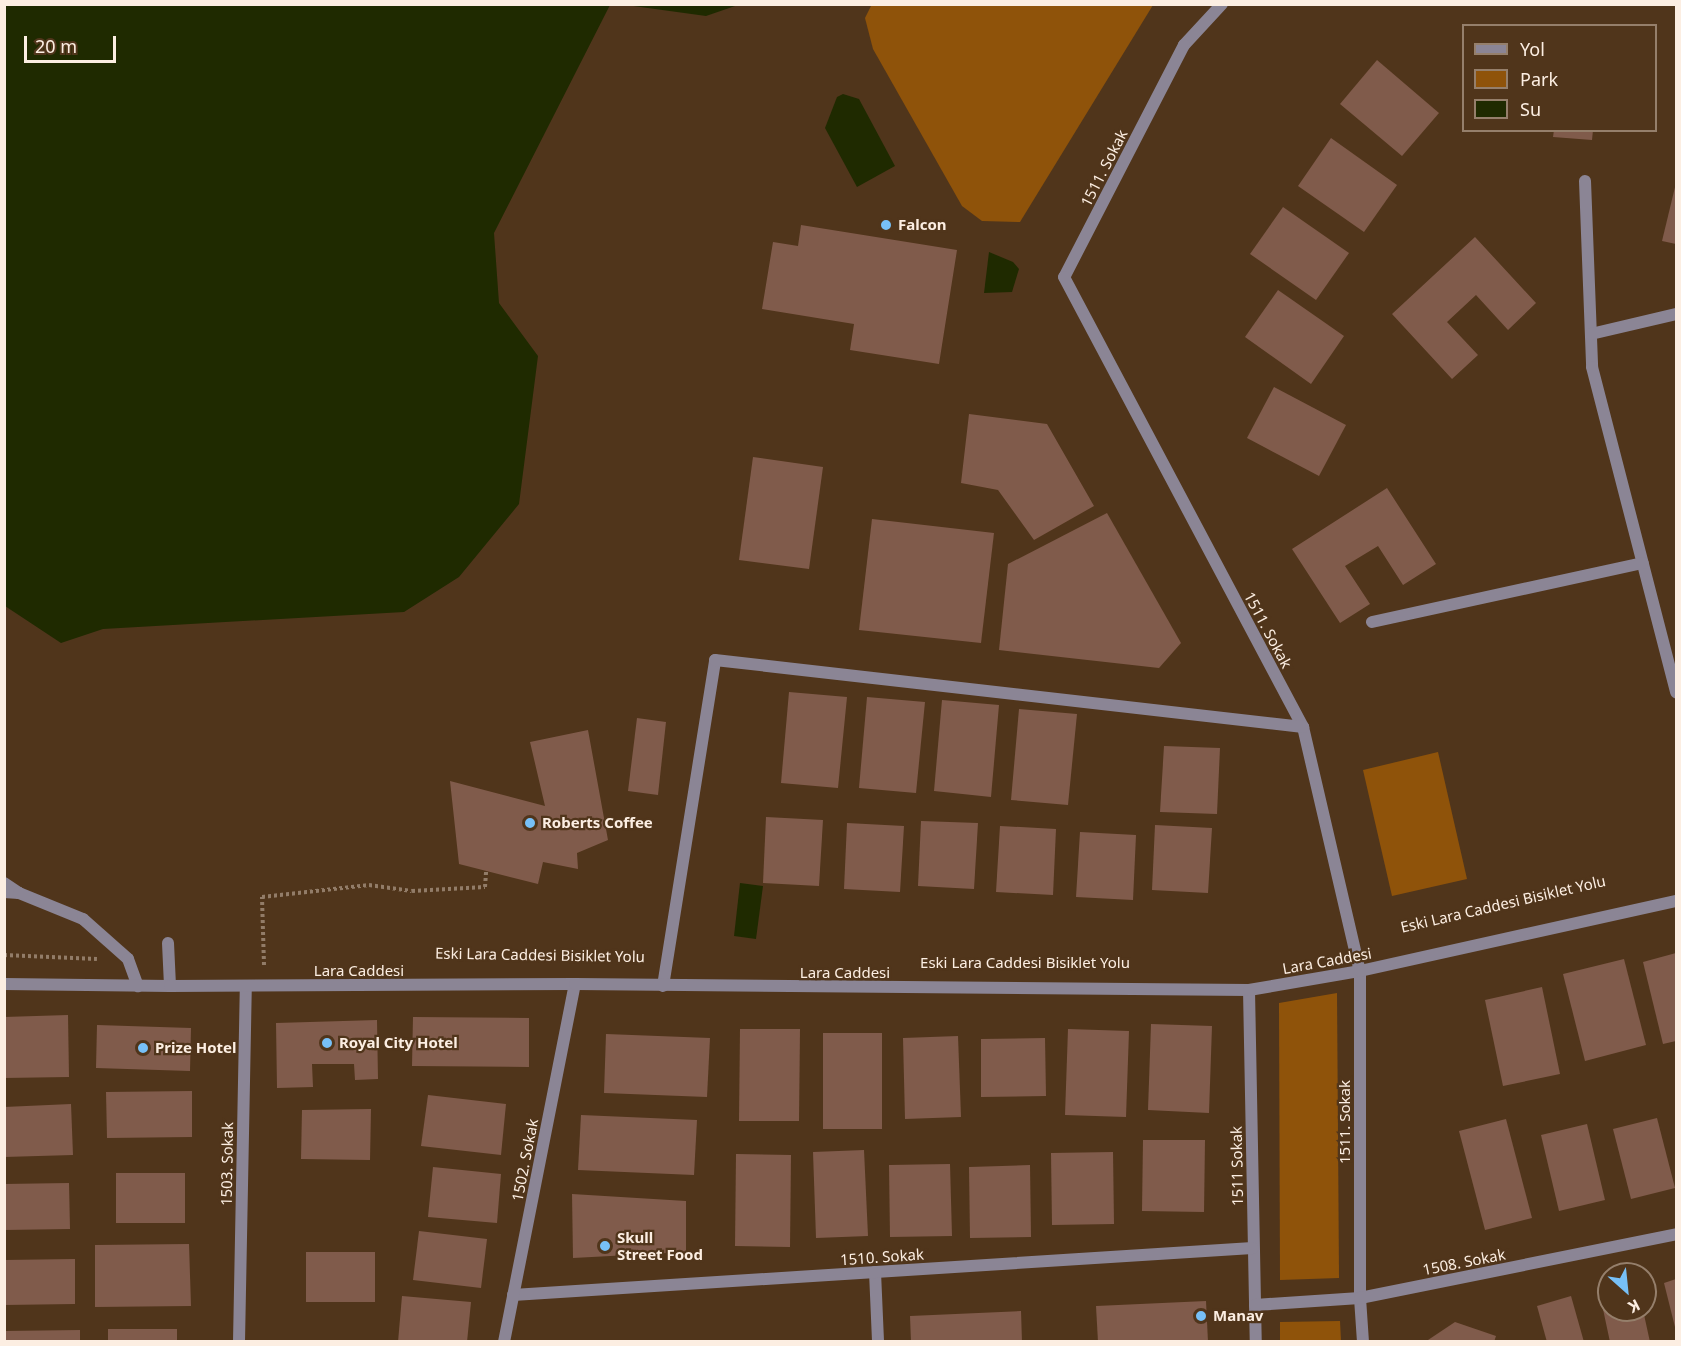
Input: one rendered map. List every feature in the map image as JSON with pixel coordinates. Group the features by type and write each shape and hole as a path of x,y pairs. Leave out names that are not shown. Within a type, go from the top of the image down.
{"street":[{"name":"1511. Sokak","path":"1222,4 1184,45 1064,277 1303,727 1360,971 1360,1298 1363,1341"},
{"path":"1585,181 1592,367 1677,692"},
{"path":"1592,334 1677,314"},
{"path":"1372,622 1643,563"},
{"path":"663,986 715,660 1303,727"},
{"path":"4,883 19,893 83,919 128,959 138,986"},
{"path":"4,892 19,893"},
{"name":"Lara Caddesi","path":"4,984 246,986 575,984 1249,990 1360,971 1677,901"},
{"path":"168,943 170,986"},
{"name":"1502. Sokak","path":"504,1341 575,984"},
{"name":"1503. Sokak","path":"239,1341 246,986"},
{"name":"1511 Sokak","path":"1249,990 1256,1341"},
{"name":"1508. Sokak","path":"1255,1305 1360,1298 1677,1234"},
{"name":"1510. Sokak","path":"513,1295 1253,1248"},
{"path":"875,1272 878,1341"}],"path":[{"path":"246,986 265,965 262,897 369,885 412,891 485,887 486,871"},
{"path":"4,955 128,959"},
{"path":"253,964 275,965"}],"green space":[{"path":"872,4 1153,5 1020,222 982,221 962,206 873,49 865,18"},
{"path":"1438,752 1467,879 1392,896 1363,770"},
{"path":"1337,993 1339,1278 1280,1280 1279,1003"},
{"path":"1340,1321 1341,1341 1280,1341 1280,1322"}],"water":[{"path":"4,5 610,5 494,233 499,303 538,356 519,504 459,577 404,612 103,629 61,643 5,606"},
{"path":"626,5 738,5 706,16"},
{"path":"843,94 859,99 895,166 857,187 825,128 837,97"},
{"path":"989,252 1013,262 1019,269 1012,292 984,293"},
{"path":"740,883 763,886 756,939 734,936"}],"building":[{"path":"1377,60 1439,113 1402,156 1340,104"},
{"path":"1554,132 1593,132 1592,140 1553,137"},
{"path":"1331,138 1397,185 1364,232 1298,186"},
{"path":"1676,183 1676,244 1662,241"},
{"path":"1283,207 1349,253 1316,300 1250,254"},
{"path":"801,225 957,250 939,364 850,350 854,324 762,309 773,242 798,246"},
{"path":"1475,237 1536,303 1508,330 1476,295 1447,322 1478,355 1452,379 1392,314"},
{"path":"1278,290 1344,336 1311,384 1245,337"},
{"path":"1274,387 1346,425 1319,476 1247,438"},
{"path":"969,414 1047,424 1094,506 1034,540 998,490 961,483"},
{"path":"753,457 823,467 809,569 739,560"},
{"path":"1387,488 1436,564 1403,585 1378,546 1345,566 1370,604 1340,623 1292,549"},
{"path":"1107,513 1181,643 1159,668 999,650 1008,564"},
{"path":"872,519 994,533 981,643 859,630"},
{"path":"789,692 847,697 838,788 781,783"},
{"path":"867,697 925,702 916,793 859,788"},
{"path":"942,700 999,705 991,797 934,791"},
{"path":"1019,709 1077,714 1068,805 1011,800"},
{"path":"637,718 666,722 658,795 628,791"},
{"name":"Roberts Coffee","path":"588,730 608,840 577,853 578,869 543,862 538,884 459,864 450,781 545,806 530,742"},
{"path":"1164,746 1220,748 1217,814 1160,812"},
{"path":"766,817 823,820 819,886 763,883"},
{"path":"921,821 978,823 974,889 918,886"},
{"path":"847,823 904,826 900,892 844,889"},
{"path":"1155,825 1212,828 1208,893 1152,890"},
{"path":"1000,826 1056,829 1053,895 996,892"},
{"path":"1080,832 1136,835 1133,900 1076,897"},
{"path":"1676,953 1676,1041 1663,1044 1643,962"},
{"path":"1624,959 1646,1045 1585,1061 1563,974"},
{"path":"1542,987 1560,1074 1503,1086 1485,1000"},
{"path":"68,1015 69,1077 4,1078 4,1017"},
{"path":"413,1017 529,1018 529,1067 412,1066"},
{"name":"Royal City Hotel","path":"377,1020 378,1079 355,1080 354,1064 312,1064 313,1087 277,1088 276,1023"},
{"path":"1151,1024 1212,1026 1209,1113 1148,1110"},
{"name":"Prize Hotel","path":"97,1025 191,1028 190,1071 96,1068"},
{"path":"740,1029 800,1029 799,1121 739,1121"},
{"path":"1068,1029 1129,1031 1126,1117 1065,1115"},
{"path":"823,1033 882,1033 882,1129 823,1129"},
{"path":"606,1034 710,1038 707,1097 604,1093"},
{"path":"958,1036 961,1117 905,1119 903,1038"},
{"path":"1045,1038 1046,1096 981,1097 981,1039"},
{"path":"192,1091 192,1137 107,1138 106,1092"},
{"path":"428,1095 506,1104 501,1155 421,1146"},
{"path":"71,1104 73,1155 4,1157 4,1107"},
{"path":"371,1109 370,1160 301,1159 302,1110"},
{"path":"581,1115 697,1120 694,1175 578,1170"},
{"path":"1657,1118 1675,1188 1631,1199 1613,1129"},
{"path":"1506,1119 1532,1218 1485,1230 1459,1131"},
{"path":"1587,1124 1605,1200 1559,1211 1541,1135"},
{"path":"1143,1140 1205,1140 1204,1212 1142,1211"},
{"path":"864,1150 868,1236 816,1238 813,1152"},
{"path":"1113,1152 1114,1224 1052,1225 1051,1153"},
{"path":"736,1154 791,1155 790,1247 735,1246"},
{"path":"950,1164 952,1236 890,1237 889,1165"},
{"path":"1030,1165 1031,1237 970,1238 969,1167"},
{"path":"433,1167 501,1174 497,1223 428,1217"},
{"path":"116,1173 185,1173 185,1223 116,1223"},
{"path":"69,1183 70,1229 4,1230 4,1184"},
{"path":"572,1194 686,1201 686,1252 573,1258"},
{"path":"419,1231 487,1239 481,1288 413,1280"},
{"path":"189,1244 191,1306 95,1307 95,1245"},
{"path":"306,1252 375,1252 375,1302 306,1302"},
{"path":"75,1259 75,1304 4,1305 4,1260"},
{"path":"1676,1279 1676,1331 1664,1283"},
{"path":"402,1296 471,1302 467,1342 398,1342"},
{"path":"1571,1296 1584,1342 1547,1342 1537,1306"},
{"path":"1206,1301 1208,1342 1098,1342 1096,1306"},
{"path":"1021,1311 1022,1342 911,1342 910,1316"},
{"path":"1455,1322 1496,1336 1494,1342 1425,1342"},
{"path":"1606,1322 1646,1322 1650,1342 1610,1342"},
{"path":"108,1329 177,1329 177,1342 108,1342"},
{"path":"80,1330 80,1342 4,1342 4,1331"}],"place":[{"name":"Falcon","path":"886,225"},
{"name":"Roberts Coffee","path":"530,823"},
{"name":"Royal City Hotel","path":"327,1043"},
{"name":"Prize Hotel","path":"143,1048"},
{"name":"Skull Street Food","path":"605,1246"},
{"name":"Manav","path":"1201,1316"}]}
